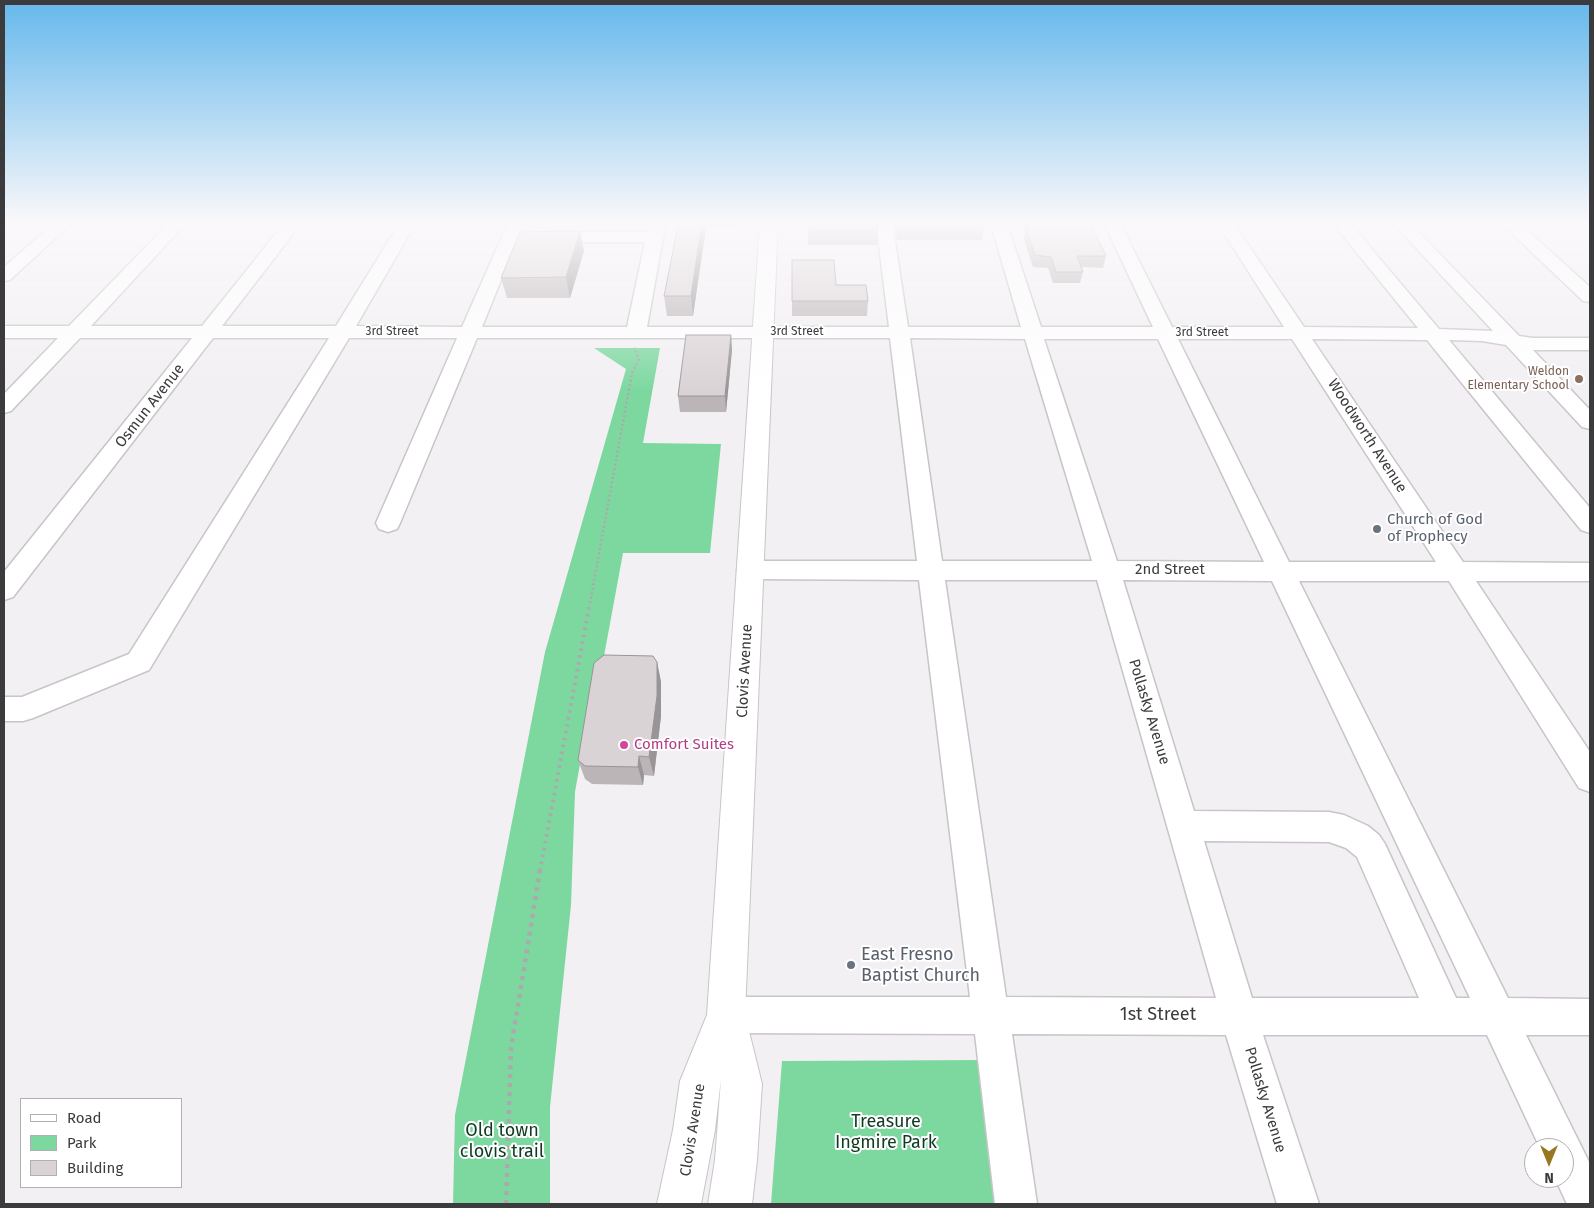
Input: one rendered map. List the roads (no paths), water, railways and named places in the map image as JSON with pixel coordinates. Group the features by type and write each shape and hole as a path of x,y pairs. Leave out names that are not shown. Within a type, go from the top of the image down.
{"main road":[{"name":"Clovis Avenue","path":"679,1204 688,1167 700,1081 726,1015 766,277"},
{"path":"726,1015 742,1084 736,1160 730,1204"}],"street":[{"path":"4,406 127,277"},
{"name":"Osmun Avenue","path":"4,590 12,568 209,332 251,277"},
{"path":"4,709 23,709 139,662 374,277"},
{"path":"388,524 492,277"},
{"path":"636,332 647,277"},
{"path":"892,277 1016,1204"},
{"name":"Pollasky Avenue","path":"1015,277 1107,570 1298,1204"},
{"path":"1139,277 1556,1138"},
{"name":"Woodworth Avenue","path":"1262,277 1590,778"},
{"path":"1385,277 1590,524"},
{"path":"1453,277 1590,422"},
{"path":"1569,277 1590,296"},
{"name":"3rd Street","path":"4,332 1432,334 1482,335 1537,344 1590,344"},
{"name":"2nd Street","path":"750,570 1590,572"},
{"path":"1183,826 1329,827 1344,830 1357,837 1368,846 1374,855 1445,1016"},
{"name":"1st Street","path":"726,1015 991,1014 1590,1017"},
{"path":"1574,1175 1588,1204"}],"place":[{"name":"Weldon Elementary School","path":"1579,379"},
{"name":"Church of God of Prophecy","path":"1377,529"},
{"name":"Comfort Suites","path":"624,745"},
{"name":"East Fresno Baptist Church","path":"851,965"}],"park label":[{"name":"Treasure Ingmire Park","path":"886,1132"},
{"name":"Old town clovis trail","path":"502,1141"}]}
